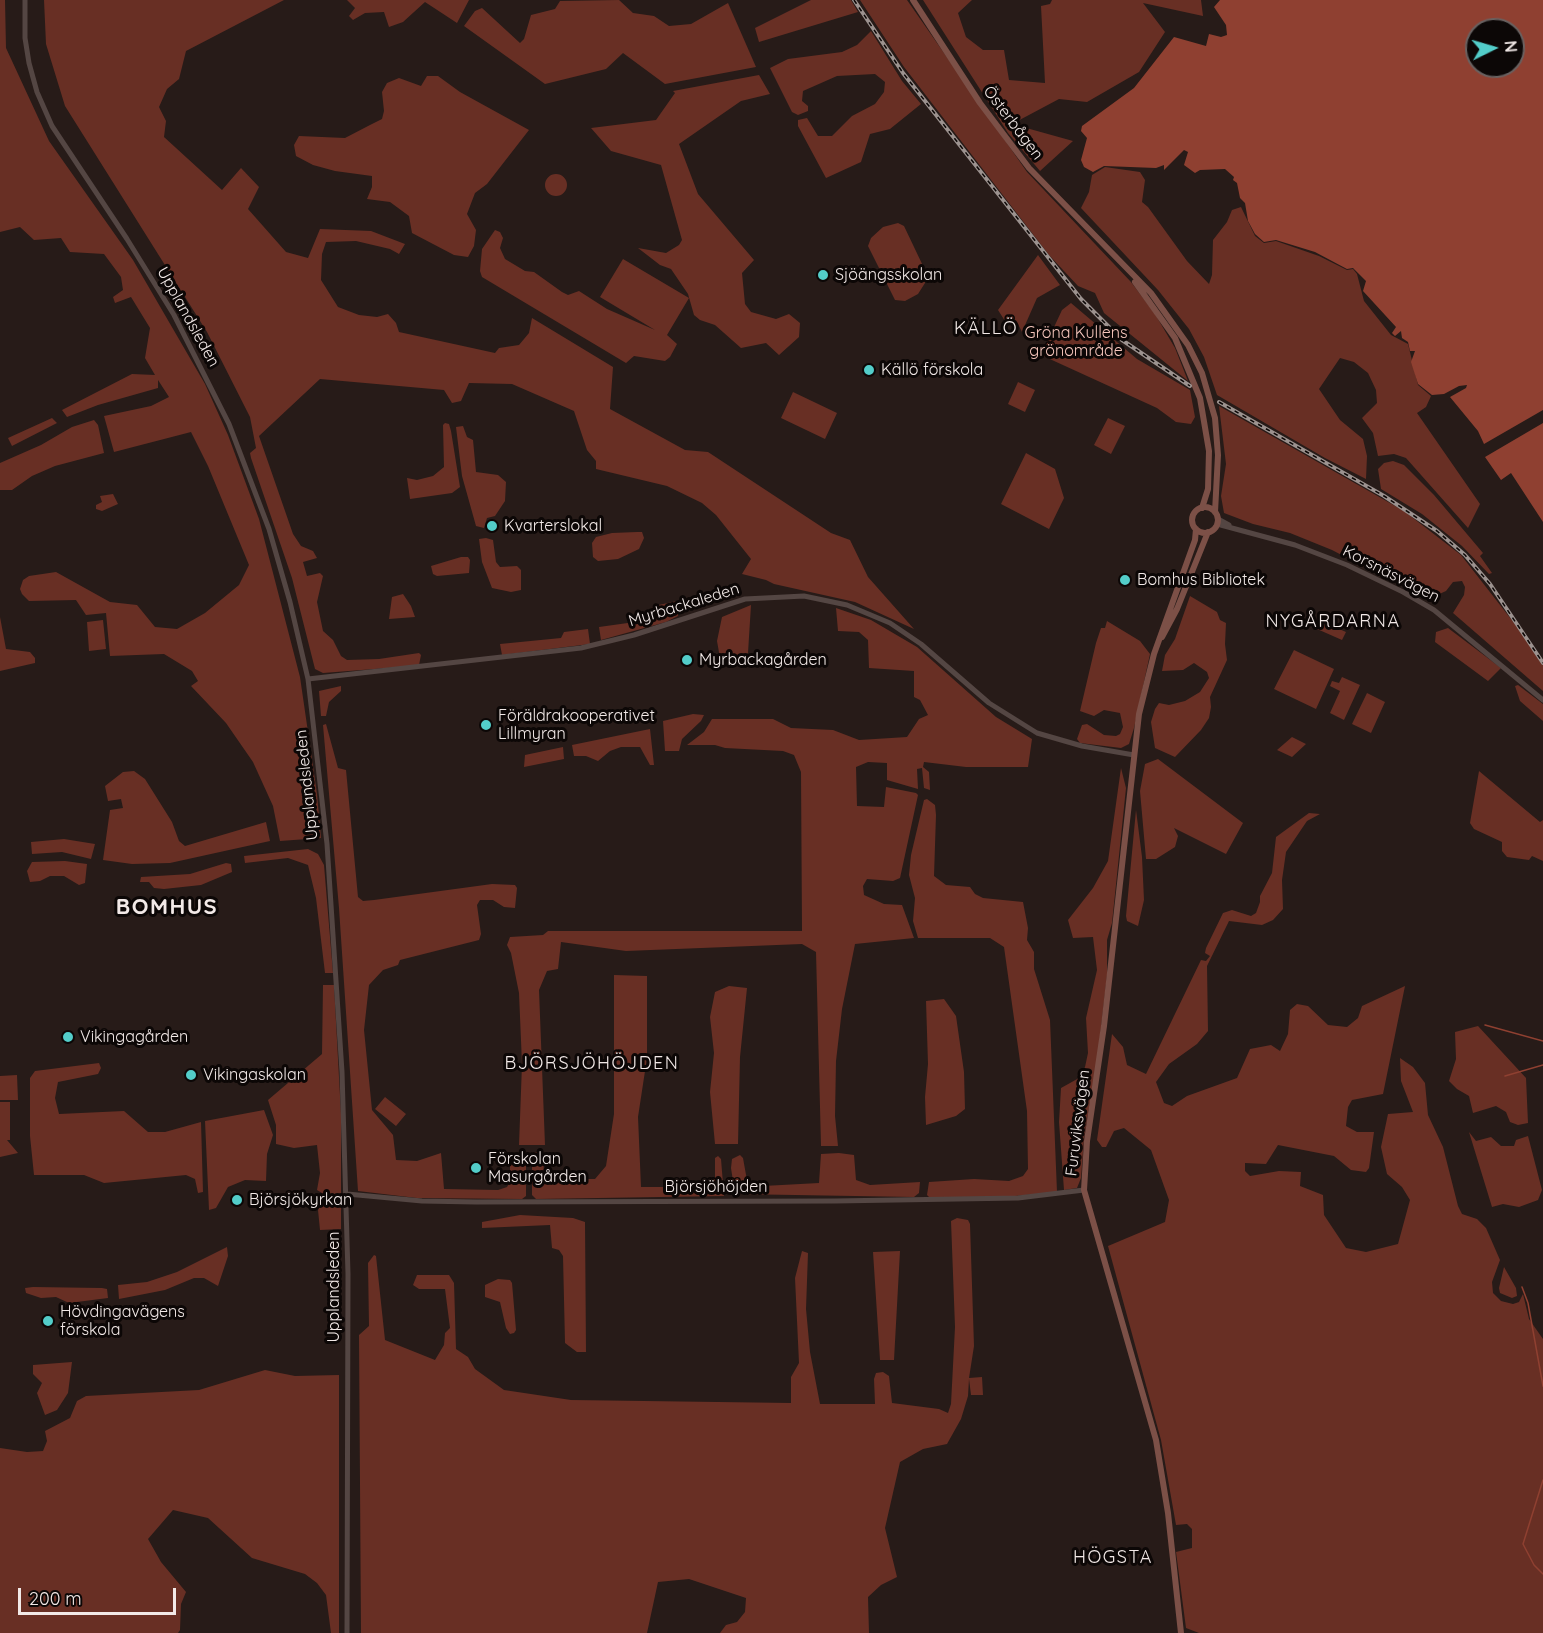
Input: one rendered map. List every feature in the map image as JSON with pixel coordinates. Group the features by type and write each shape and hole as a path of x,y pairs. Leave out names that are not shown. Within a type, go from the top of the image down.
{"main road":[{"name":"Österbågen","path":"913,0 980,103 1029,168 1151,293 1171,317 1202,373 1215,418 1217,518"},
{"name":"Österbågen","path":"1108,250 1166,324 1193,378 1208,438 1208,489 1202,508"},
{"path":"1208,507 1217,518 1208,532 1196,529 1192,518 1202,508 1208,507"},
{"name":"Furuviksvägen","path":"1181,1633 1168,1513 1156,1440 1084,1190 1086,1142 1104,1026 1142,699 1157,646 1195,540 1196,529"},
{"name":"Furuviksvägen","path":"1157,646 1174,614 1208,532"}],"street":[{"name":"Upplandsleden","path":"25,0 25,38 29,63 47,117 63,146 127,239 174,315 229,424 269,529 290,602 308,679 331,889 347,1194 347,1633"},
{"name":"Korsnäsvägen","path":"1217,518 1236,528 1327,556 1420,601 1457,628 1543,700"},
{"name":"Myrbackaleden","path":"308,679 581,648 634,635 746,599 804,596 847,605 890,623 921,644 989,704 1037,733 1082,746 1134,755"},
{"name":"Björsjöhöjden","path":"347,1194 413,1200 476,1202 835,1201 1018,1197 1084,1190"}],"green space":[{"path":"0,0 5,0 6,48 49,141 133,260 205,384 228,435 259,519 300,677 321,838 280,841 273,806 253,762 226,723 191,686 198,681 192,671 164,654 110,656 106,613 86,615 76,600 29,601 20,589 23,580 29,576 56,572 110,602 137,605 155,627 177,629 205,613 239,585 249,565 208,466 191,432 114,452 104,416 151,406 169,397 158,380 158,388 98,405 67,417 62,410 132,374 155,375 145,358 150,328 131,297 115,303 113,297 123,290 121,277 104,254 70,252 61,238 34,240 20,227 0,232"},
{"path":"44,0 284,0 186,51 179,79 167,89 159,107 166,121 164,137 222,190 241,168 259,187 248,209 286,252 308,258 320,229 371,231 405,244 399,254 390,249 356,241 326,242 322,254 321,280 338,307 359,315 377,317 388,314 396,323 399,332 495,353 499,348 519,345 529,333 532,318 613,367 610,409 685,450 708,452 831,533 850,540 868,577 914,629 855,602 774,584 742,574 751,559 716,515 702,503 667,486 596,469 596,461 587,450 574,411 512,384 469,383 461,401 452,403 444,390 320,379 259,436 293,534 301,546 313,551 317,558 303,562 307,576 320,573 323,576 317,602 323,631 333,640 341,656 347,660 379,659 419,653 421,655 419,665 413,666 323,673 315,669 292,578 251,458 250,453 256,448 250,417 207,332 65,106 46,44"},
{"path":"347,0 469,0 457,23 425,2 403,22 389,27 384,12 365,13 353,20 349,16 355,8"},
{"path":"619,0 633,13 654,16 669,26 691,24 728,3 756,67 665,84 623,53 606,69 545,84 464,26 475,11 482,8 520,43 524,39 531,15 555,9 560,1"},
{"path":"811,0 851,0 858,12 759,42 755,28"},
{"path":"860,0 907,0 1027,172 1131,282 1155,314 1175,348 1188,381 1104,313 1095,293 1078,286 1049,255 904,67"},
{"path":"923,0 972,0 958,13 966,37 983,50 1004,50 1009,80 1045,83 1041,6 1050,4 1052,0 1201,0 1203,16 1143,3 1165,32 1139,72 1087,102 1059,99 1012,124 1073,141 1040,171 1008,133"},
{"path":"871,31 902,81 921,104 890,129 870,134 861,162 826,178 798,126 798,120 807,118 818,136 832,136 852,116 875,104 884,92 885,82 875,74 837,76 803,91 802,101 808,106 808,111 798,115 792,112 770,68 788,59 842,52 857,45"},
{"path":"759,75 770,94 741,101 679,144 698,194 754,260 742,273 745,304 751,312 776,319 789,314 800,323 799,337 779,355 766,343 741,348 715,325 700,320 694,315 688,294 671,269 660,265 638,248 666,253 679,245 682,240 661,165 611,151 591,128 656,120 675,93 673,91"},
{"path":"427,76 438,76 460,92 529,130 487,184 475,193 467,214 476,230 474,246 468,257 454,255 412,233 409,216 390,202 367,199 372,187 372,176 335,171 313,165 296,156 294,145 299,136 345,138 382,119 384,111 382,92 387,83 399,78 421,86"},
{"path":"1105,167 1140,172 1145,180 1142,202 1187,261 1209,284 1212,275 1213,240 1227,222 1232,210 1241,207 1255,236 1264,243 1276,241 1319,256 1347,270 1353,269 1357,274 1364,301 1391,335 1408,344 1418,385 1431,396 1426,407 1417,413 1480,504 1468,528 1406,458 1394,454 1378,456 1373,433 1362,418 1377,403 1376,390 1368,373 1354,362 1340,358 1319,389 1340,420 1363,439 1367,456 1366,479 1325,458 1217,395 1204,357 1189,329 1158,290 1081,208 1089,192 1092,175"},
{"path":"556,174 564,177 567,185 564,193 556,196 548,193 545,185 548,177"},
{"path":"898,223 904,226 924,268 925,283 918,294 905,301 895,300 868,246 871,238 883,227"},
{"path":"495,230 500,232 503,238 500,248 505,259 525,271 534,272 568,295 579,291 607,309 655,330 600,297 623,259 689,298 667,335 677,344 670,357 665,361 634,356 626,363 482,277 480,271 482,249"},
{"path":"1038,255 1060,285 1037,298 1022,332 1018,324 1005,321 998,310"},
{"name":"Gröna Kullens grönområde","path":"1071,303 1137,359 1190,390 1195,417 1191,424 1176,422 1157,408 1041,355 1062,310"},
{"path":"1018,382 1035,390 1025,412 1008,404"},
{"path":"793,392 837,413 825,439 781,418"},
{"path":"1219,406 1404,511 1461,555 1543,660 1543,691 1453,613 1464,595 1465,587 1462,581 1453,582 1446,591 1435,596 1428,596 1392,576 1378,574 1332,550 1290,533 1253,524 1224,513 1221,496 1226,464"},
{"path":"52,418 57,423 12,446 8,438"},
{"path":"1108,418 1125,426 1111,454 1094,445"},
{"path":"94,420 98,425 104,453 55,466 32,476 12,490 0,490 0,463 41,445 72,427"},
{"path":"449,424 451,431 460,487 452,493 410,499 407,478 417,480 433,476 444,467 443,425"},
{"path":"463,426 467,437 473,440 476,472 498,475 506,482 505,501 495,516 487,518 484,528 476,526 462,476 456,427"},
{"path":"1026,453 1055,469 1064,498 1049,529 1001,504"},
{"path":"1393,461 1404,465 1434,495 1483,553 1480,556 1492,573 1489,574 1462,546 1422,514 1381,489 1378,469 1384,463"},
{"path":"113,494 118,504 102,511 96,509 96,505 102,502 100,496"},
{"path":"642,532 644,538 639,549 618,559 598,561 593,557 592,543 596,537 612,533"},
{"path":"479,539 493,540 496,562 500,567 517,566 521,570 521,590 511,592 492,588 482,562"},
{"path":"468,557 470,560 469,573 437,576 433,574 431,566"},
{"path":"403,594 415,617 389,619 392,597"},
{"path":"1190,596 1217,612 1220,620 1226,623 1227,660 1210,697 1209,718 1201,730 1175,757 1155,748 1151,722 1159,703 1169,705 1185,701 1200,692 1209,678 1207,672 1194,663 1183,670 1162,671 1165,655 1175,639"},
{"path":"677,601 678,616 666,622 601,640 599,627 642,621 654,606"},
{"path":"751,605 748,653 732,659 720,658 717,641 722,617"},
{"path":"836,608 871,620 917,647 996,717 1032,739 1028,767 966,767 924,762 923,767 929,772 930,790 924,788 922,768 917,769 918,789 887,780 887,763 868,762 856,767 857,806 884,807 886,787 918,795 900,878 893,881 867,879 863,886 864,895 884,904 902,905 914,938 855,944 842,1009 836,1061 835,1116 838,1146 821,1146 816,952 802,944 626,951 561,942 558,969 547,971 539,990 545,1145 519,1145 522,1064 519,993 511,953 507,945 510,937 543,935 548,931 802,931 801,772 794,755 783,751 687,745 704,732 712,719 773,719 791,728 833,730 859,740 907,737 919,719 928,715 920,700 914,697 914,671 869,668 868,640 859,632 838,631"},
{"path":"0,617 6,649 30,652 35,658 35,663 0,671"},
{"path":"103,620 106,649 89,651 87,622"},
{"path":"1107,621 1140,641 1150,654 1134,728 1129,744 1121,748 1080,743 1077,739 1082,725 1087,724 1104,735 1116,736 1120,734 1123,727 1120,713 1104,710 1094,716 1080,711 1096,643 1101,628 1105,628"},
{"path":"1321,621 1346,632 1342,640 1317,629"},
{"path":"1448,628 1501,668 1488,681 1435,642 1436,632"},
{"path":"588,629 590,644 502,655 500,644 561,638 564,632"},
{"path":"1294,650 1334,669 1316,709 1274,689"},
{"path":"1342,677 1360,685 1344,720 1330,713 1340,691 1330,686 1332,681 1339,683"},
{"path":"1518,685 1543,704 1543,721 1520,701 1515,686"},
{"path":"341,686 341,691 329,702 326,716 321,716 319,691"},
{"path":"1367,693 1385,702 1371,733 1352,724"},
{"path":"693,714 704,715 701,721 682,739 679,751 665,751 663,721"},
{"path":"326,724 338,768 346,770 358,897 363,901 374,900 492,884 515,885 517,888 515,908 504,907 493,900 480,900 477,905 481,934 479,940 400,960 398,965 383,970 369,985 364,1030 372,1110 393,1135 396,1160 417,1161 441,1153 444,1189 498,1190 507,1187 510,1182 510,1154 526,1152 526,1196 522,1199 417,1198 358,1191 339,908 323,725"},
{"path":"650,729 654,765 650,765 640,747 621,747 610,751 598,761 586,756 574,756 572,745"},
{"path":"1292,737 1306,744 1292,757 1277,750"},
{"path":"563,747 564,759 524,767 525,755"},
{"path":"1158,759 1243,823 1226,854 1174,828 1178,836 1175,847 1156,859 1146,859 1140,791 1145,764"},
{"path":"1121,768 1126,788 1112,923 1107,940 1107,975 1098,1054 1084,1138 1081,1178 1077,1188 1064,1190 1059,1122 1061,1088 1079,1078 1085,1067 1088,1053 1086,1018 1097,970 1093,937 1073,938 1068,920 1093,888 1108,861"},
{"path":"134,771 145,779 172,822 179,841 185,846 266,822 270,841 170,863 132,864 103,860 110,810 123,808 121,799 108,801 105,786 123,772"},
{"path":"1479,771 1540,822 1543,820 1543,861 1532,856 1529,860 1507,857 1502,851 1502,842 1474,829 1470,823"},
{"path":"927,799 935,805 936,815 934,876 946,885 970,887 975,894 983,898 1023,902 1028,928 1027,940 1034,952 1034,969 1050,1020 1057,1192 1005,1197 929,1197 927,1195 929,1182 974,1179 1009,1181 1023,1176 1028,1169 1027,1111 1004,947 990,938 918,938 913,921 915,898 909,875 911,855 924,800"},
{"path":"1136,810 1142,857 1144,900 1138,926 1127,921 1126,916"},
{"path":"1309,813 1320,814 1307,821 1286,852 1282,880 1283,909 1273,920 1262,925 1229,921 1207,966 1208,1031 1197,1044 1169,1064 1156,1082 1164,1103 1172,1106 1187,1096 1237,1078 1250,1049 1271,1045 1280,1051 1288,1034 1290,1010 1297,1004 1308,1006 1328,1025 1347,1027 1358,1018 1362,1006 1405,986 1383,1094 1352,1100 1348,1107 1346,1126 1357,1132 1374,1132 1369,1168 1366,1172 1351,1170 1334,1156 1278,1145 1266,1164 1245,1163 1245,1171 1250,1176 1279,1171 1301,1172 1300,1186 1323,1195 1324,1215 1346,1248 1366,1252 1398,1244 1410,1200 1402,1187 1387,1174 1381,1147 1388,1114 1413,1112 1401,1081 1400,1058 1413,1067 1425,1083 1428,1115 1443,1147 1458,1206 1462,1214 1477,1219 1486,1228 1500,1260 1492,1282 1493,1293 1501,1301 1513,1304 1519,1302 1523,1294 1529,1319 1543,1339 1543,1633 1199,1633 1186,1628 1176,1552 1192,1548 1192,1529 1187,1524 1176,1525 1161,1440 1108,1246 1165,1222 1169,1200 1151,1150 1124,1128 1114,1131 1106,1147 1102,1147 1097,1140 1112,1034 1123,1047 1127,1065 1146,1074 1201,960 1206,961 1210,956 1205,953 1206,948 1223,913 1232,910 1251,916 1256,913 1260,896 1272,873 1276,837"},
{"path":"64,839 95,844 91,859 62,852 32,854 31,842"},
{"path":"308,849 318,854 324,865 333,973 325,973 316,898 308,865 288,858 245,863 244,856"},
{"path":"65,861 87,864 85,883 79,885 64,876 50,876 40,881 30,882 27,871 32,862"},
{"path":"226,863 231,864 232,872 201,885 164,889 154,888 149,882 140,882 141,877 190,874"},
{"path":"614,975 647,976 647,1058 638,1117 641,1187 707,1187 715,1178 715,1158 718,1156 721,1159 724,1196 536,1199 532,1195 532,1152 543,1152 544,1175 550,1179 595,1179 606,1166 614,1114"},
{"path":"323,985 334,985 341,1114 341,1229 320,1230 318,1210 322,1193 317,1190 320,1173 317,1145 294,1148 276,1144 276,1125 268,1100 322,1054"},
{"path":"729,986 747,988 740,1057 738,1144 715,1144 710,1092 714,1053 710,1017 715,992"},
{"path":"944,999 956,1016 964,1072 965,1109 956,1116 926,1125 925,1097 928,1064 926,1001"},
{"path":"1478,1026 1526,1078 1528,1123 1518,1125 1510,1122 1506,1112 1496,1106 1473,1113 1469,1096 1449,1081 1456,1059 1455,1032"},
{"path":"99,1063 101,1068 98,1074 58,1082 55,1098 59,1114 124,1111 148,1132 165,1132 201,1122 203,1192 198,1193 195,1179 186,1175 104,1183 84,1175 34,1175 30,1136 30,1078 35,1071"},
{"path":"17,1075 18,1100 0,1100 0,1076"},
{"path":"385,1097 406,1114 396,1126 375,1109"},
{"path":"0,1102 10,1102 10,1140 7,1140 18,1153 0,1157"},
{"path":"264,1110 273,1135 267,1154 266,1181 245,1180 228,1187 216,1208 209,1210 205,1121"},
{"path":"1469,1132 1476,1141 1491,1137 1501,1146 1514,1146 1516,1140 1528,1136 1542,1190 1538,1200 1519,1207 1503,1204 1492,1207"},
{"path":"821,1154 854,1155 856,1180 870,1185 920,1182 919,1193 914,1197 735,1194 732,1159 740,1155 743,1158 748,1186 763,1186 819,1183"},
{"path":"520,1215 573,1218 585,1222 586,1352 577,1352 565,1343 563,1256 559,1250 552,1248 550,1225 482,1228 482,1222"},
{"path":"957,1218 968,1220 970,1224 974,1346 969,1378 982,1377 983,1395 971,1395 969,1379 968,1396 961,1419 947,1444 923,1449 900,1462 885,1528 897,1577 881,1585 868,1597 869,1633 720,1633 726,1625 737,1622 745,1612 746,1598 689,1579 658,1582 647,1633 361,1633 359,1335 369,1326 368,1263 374,1255 376,1256 385,1340 435,1360 444,1345 445,1333 450,1328 445,1289 419,1289 413,1285 417,1275 449,1275 454,1283 456,1349 468,1357 475,1369 504,1390 571,1400 791,1403 791,1377 799,1363 795,1278 802,1251 808,1253 806,1309 810,1352 820,1404 875,1404 874,1379 876,1373 883,1372 889,1376 892,1403 939,1409 948,1413 951,1404 955,1327 951,1221"},
{"path":"227,1247 228,1256 218,1286 204,1278 194,1278 165,1290 119,1299 118,1285 147,1282 177,1272"},
{"path":"900,1251 894,1360 880,1360 873,1252"},
{"path":"1504,1267 1516,1288 1517,1296 1512,1298 1500,1293"},
{"path":"498,1279 510,1280 512,1283 516,1330 514,1333 510,1334 506,1328 500,1302 485,1297 485,1285"},
{"path":"25,1288 102,1288 107,1289 108,1298 69,1303 56,1297 41,1298 26,1293"},
{"path":"72,1362 68,1393 57,1410 45,1415 37,1393 42,1383 33,1374 33,1365"},
{"path":"265,1370 295,1376 339,1375 339,1633 331,1633 326,1595 317,1583 305,1574 252,1558 208,1518 173,1510 148,1539 161,1562 186,1592 181,1604 178,1633 0,1633 0,1448 27,1452 43,1451 47,1441 45,1431 70,1418 77,1401 86,1396 199,1390"}],"shaded area":[{"path":"1220,0 1543,0 1543,410 1484,444 1478,431 1450,397 1466,388 1467,385 1459,386 1444,394 1432,395 1418,384 1411,362 1415,351 1410,351 1408,342 1402,338 1401,331 1395,336 1392,333 1396,327 1363,291 1366,281 1353,268 1347,269 1315,252 1276,240 1264,242 1255,234 1248,221 1245,203 1240,198 1237,183 1225,169 1200,170 1195,173 1184,165 1188,152 1184,150 1164,170 1164,165 1156,168 1104,166 1093,172 1084,167 1081,160 1087,138 1081,131 1082,126 1134,88 1174,37 1206,46 1209,34 1221,37 1227,35 1226,25 1214,7"},
{"path":"1543,423 1543,522 1511,473 1501,480 1485,457"}],"waterway":[{"path":"1485,1025 1543,1041"},
{"path":"1505,1076 1543,1065"},
{"path":"1522,1287 1528,1303 1543,1386"},
{"path":"1543,1480 1523,1544 1534,1565 1543,1574"}],"railway":[{"path":"854,0 903,73 1081,299 1122,340 1190,386"},
{"path":"1219,402 1384,496 1437,531 1465,555 1490,584 1543,663"}],"place":[{"name":"Sjöängsskolan","path":"823,275"},
{"name":"Källö förskola","path":"869,370"},
{"name":"Kvarterslokal","path":"492,526"},
{"name":"Bomhus Bibliotek","path":"1125,580"},
{"name":"Myrbackagården","path":"687,660"},
{"name":"Föräldrakooperativet Lillmyran","path":"486,725"},
{"name":"Vikingagården","path":"68,1037"},
{"name":"Vikingaskolan","path":"191,1075"},
{"name":"Förskolan Masurgården","path":"476,1168"},
{"name":"Björsjökyrkan","path":"237,1200"},
{"name":"Hövdingavägens förskola","path":"48,1321"}],"district":[{"name":"KÄLLÖ","path":"986,329"},
{"name":"NYGÅRDARNA","path":"1333,622"},
{"name":"BOMHUS","path":"167,907"},
{"name":"BJÖRSJÖHÖJDEN","path":"592,1064"},
{"name":"HÖGSTA","path":"1113,1558"}]}
